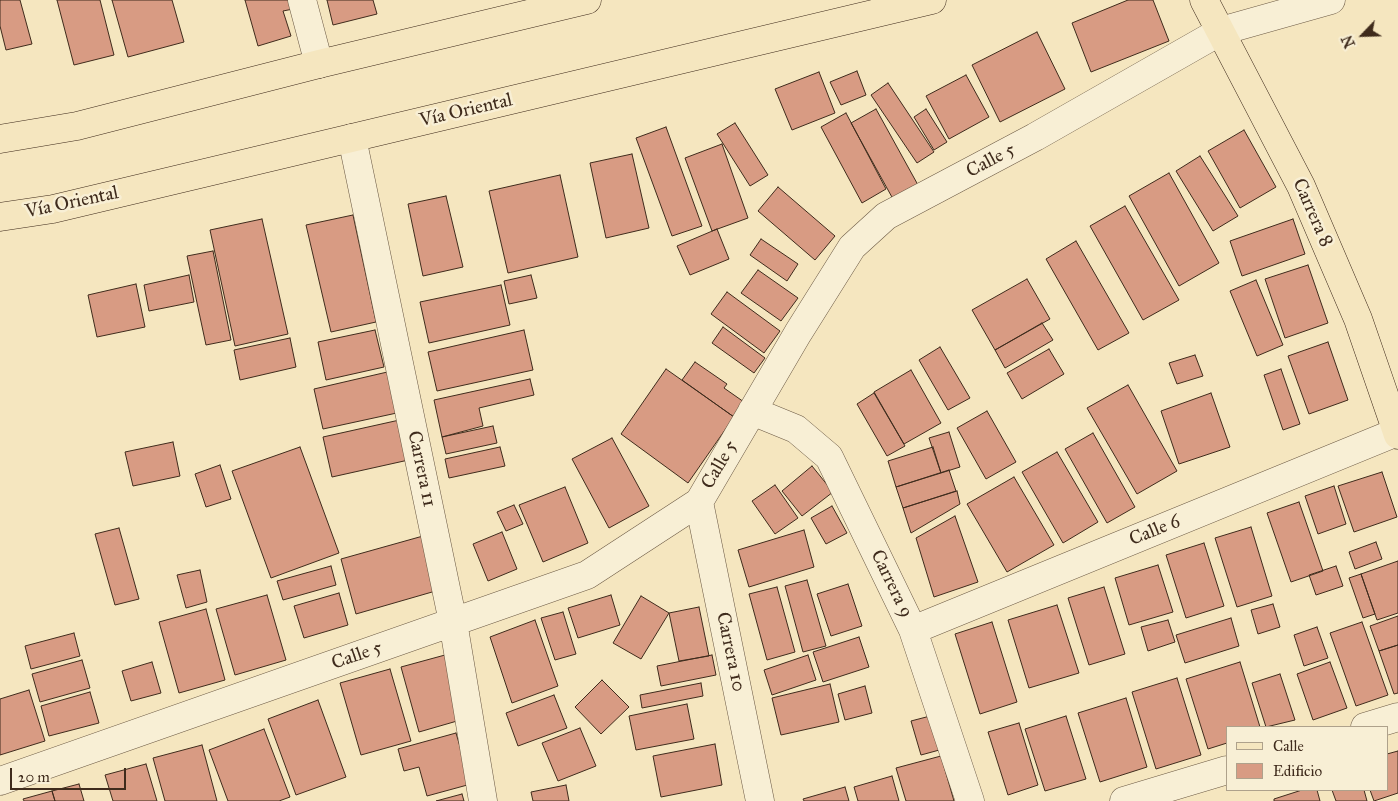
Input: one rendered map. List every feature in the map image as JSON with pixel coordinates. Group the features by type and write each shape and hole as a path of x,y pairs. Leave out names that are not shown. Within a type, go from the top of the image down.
{"main road":[{"path":"0,139 77,126 319,64 587,0"},
{"name":"Vía Oriental","path":"0,217 53,209 932,0"},
{"name":"Carrera 8","path":"1204,0 1222,31 1300,186 1358,319 1397,434"}],"street":[{"path":"302,0 319,64"},
{"name":"Calle 5","path":"0,781 586,575 699,502 852,247 886,216 1035,138 1222,31 1331,0"},
{"name":"Carrera 11","path":"352,138 453,622 484,801"},
{"name":"Carrera 9","path":"752,411 796,430 829,457 913,630 970,801"},
{"name":"Calle 6","path":"913,630 1397,434"},
{"name":"Carrera 10","path":"699,502 760,801"},
{"path":"1368,726 1398,717"},
{"path":"1124,801 1226,770"}],"building":[{"path":"0,0 20,0 32,44 6,50 0,26"},
{"path":"57,0 100,0 114,55 74,65"},
{"path":"112,0 172,0 184,42 128,57"},
{"path":"245,0 291,0 293,9 283,11 291,36 258,46"},
{"path":"327,0 373,0 377,14 333,25"},
{"path":"1128,0 1153,0 1169,41 1091,72 1072,23"},
{"path":"1037,32 1065,89 1000,122 972,65"},
{"path":"857,71 866,95 841,105 830,82"},
{"path":"819,72 835,113 792,130 775,89"},
{"path":"966,75 989,117 949,139 926,96"},
{"path":"888,83 934,152 917,163 871,95"},
{"path":"876,109 918,185 893,199 851,123"},
{"path":"926,109 947,142 934,150 914,117"},
{"path":"846,113 886,189 862,203 821,127"},
{"path":"735,123 768,175 750,186 717,134"},
{"path":"666,127 702,226 672,236 636,138"},
{"path":"1244,130 1276,187 1240,208 1208,151"},
{"path":"722,144 748,218 712,231 685,158"},
{"path":"632,154 649,228 606,238 590,163"},
{"path":"1200,156 1238,216 1213,231 1176,171"},
{"path":"1169,173 1219,263 1179,286 1129,196"},
{"path":"560,175 578,257 508,273 489,191"},
{"path":"778,187 835,236 815,260 758,211"},
{"path":"446,196 463,267 423,276 408,204"},
{"path":"1125,206 1179,300 1143,320 1090,226"},
{"path":"353,215 376,322 331,332 306,225"},
{"path":"262,219 288,334 235,346 210,230"},
{"path":"1293,219 1305,254 1242,276 1230,241"},
{"path":"717,229 729,259 690,275 677,246"},
{"path":"761,239 798,264 787,281 750,255"},
{"path":"1076,241 1129,333 1098,350 1046,259"},
{"path":"213,251 231,340 206,345 187,256"},
{"path":"1308,265 1328,323 1285,338 1265,279"},
{"path":"758,270 798,298 781,321 741,293"},
{"path":"189,275 194,302 149,311 144,285"},
{"path":"531,275 537,298 509,304 504,281"},
{"path":"1027,279 1050,319 995,350 972,310"},
{"path":"1256,280 1283,345 1257,356 1230,291"},
{"path":"136,284 145,327 97,337 88,295"},
{"path":"501,285 510,325 429,343 420,302"},
{"path":"727,292 780,331 764,353 711,314"},
{"path":"1042,323 1053,340 1005,368 995,350"},
{"path":"723,327 765,358 754,373 712,343"},
{"path":"375,330 384,367 326,380 318,342"},
{"path":"524,330 533,370 437,391 428,352"},
{"path":"290,338 296,367 240,380 234,350"},
{"path":"1328,342 1348,400 1309,414 1288,356"},
{"path":"940,347 970,398 948,410 919,360"},
{"path":"1049,349 1064,374 1022,399 1007,373"},
{"path":"1195,355 1203,376 1177,384 1169,363"},
{"path":"695,362 727,384 724,388 744,402 734,417 682,380"},
{"path":"666,369 734,417 688,483 621,434"},
{"path":"1281,369 1300,424 1283,430 1264,375"},
{"path":"396,370 406,411 323,429 314,389"},
{"path":"911,370 941,423 904,444 874,392"},
{"path":"530,379 534,395 479,408 483,426 442,437 434,400"},
{"path":"1128,385 1177,471 1137,494 1087,408"},
{"path":"874,393 905,446 887,456 857,404"},
{"path":"1211,393 1230,447 1179,464 1161,411"},
{"path":"987,411 1016,462 986,479 957,428"},
{"path":"404,419 413,459 332,477 323,437"},
{"path":"493,426 497,443 446,454 442,437"},
{"path":"949,432 960,467 941,473 929,438"},
{"path":"1093,433 1135,507 1107,523 1065,449"},
{"path":"612,438 649,506 609,528 572,459"},
{"path":"173,442 180,476 133,486 125,452"},
{"path":"300,447 339,553 271,578 232,471"},
{"path":"500,447 505,466 449,478 445,459"},
{"path":"933,447 941,473 896,487 888,461"},
{"path":"1057,452 1098,522 1063,543 1022,472"},
{"path":"220,465 231,499 206,507 195,474"},
{"path":"812,466 833,492 802,516 782,491"},
{"path":"949,470 956,491 903,508 896,487"},
{"path":"1382,472 1397,517 1354,532 1338,486"},
{"path":"1014,477 1054,545 1007,572 967,504"},
{"path":"775,485 798,518 775,534 752,501"},
{"path":"1334,486 1346,524 1318,534 1305,496"},
{"path":"565,487 588,543 543,562 519,505"},
{"path":"957,491 960,504 911,533 903,508"},
{"path":"1299,502 1323,571 1291,582 1267,513"},
{"path":"514,505 523,524 506,531 497,512"},
{"path":"832,506 847,533 826,544 811,518"},
{"path":"955,516 978,582 934,597 916,538"},
{"path":"1251,527 1272,596 1237,607 1215,538"},
{"path":"119,528 139,599 115,605 95,534"},
{"path":"804,530 814,567 749,587 738,550"},
{"path":"502,532 517,569 488,581 473,544"},
{"path":"423,536 439,590 356,614 341,559"},
{"path":"1376,542 1382,559 1355,569 1349,552"},
{"path":"1204,543 1224,606 1186,618 1166,555"},
{"path":"1398,561 1398,613 1377,620 1361,574"},
{"path":"1158,565 1173,612 1129,625 1115,578"},
{"path":"331,566 336,585 283,600 277,581"},
{"path":"1336,566 1343,586 1316,595 1309,575"},
{"path":"200,570 207,602 186,608 177,575"},
{"path":"1361,574 1375,614 1363,618 1349,578"},
{"path":"807,580 826,646 803,652 785,586"},
{"path":"848,584 862,626 831,636 817,594"},
{"path":"777,587 795,652 767,660 749,594"},
{"path":"1104,587 1125,654 1089,665 1068,598"},
{"path":"339,593 348,625 304,638 294,606"},
{"path":"267,595 286,660 235,675 216,609"},
{"path":"611,595 620,625 578,638 568,608"},
{"path":"641,596 669,613 641,659 613,643"},
{"path":"1273,604 1280,627 1258,634 1251,610"},
{"path":"1057,605 1079,673 1029,688 1008,620"},
{"path":"699,607 709,656 679,661 669,613"},
{"path":"206,609 225,680 179,693 159,622"},
{"path":"563,612 576,654 555,660 541,618"},
{"path":"1398,616 1398,645 1379,651 1370,626"},
{"path":"1231,618 1239,646 1185,663 1176,635"},
{"path":"535,620 558,686 512,703 490,637"},
{"path":"1168,620 1175,642 1148,651 1141,627"},
{"path":"992,622 1017,702 980,714 955,634"},
{"path":"1362,622 1388,695 1356,706 1330,633"},
{"path":"1317,627 1328,658 1304,666 1294,635"},
{"path":"74,633 80,656 31,669 25,646"},
{"path":"859,637 869,667 823,682 813,652"},
{"path":"1398,645 1398,693 1394,694 1379,651"},
{"path":"445,655 464,719 419,732 401,667"},
{"path":"712,655 716,675 661,686 657,666"},
{"path":"808,655 816,680 772,695 764,670"},
{"path":"82,660 90,688 40,702 32,674"},
{"path":"152,662 161,693 131,701 122,671"},
{"path":"1240,662 1260,726 1226,726 1226,743 1208,749 1186,679"},
{"path":"1330,662 1347,708 1313,720 1297,674"},
{"path":"390,669 411,741 361,755 340,683"},
{"path":"1280,674 1295,720 1266,726 1252,683"},
{"path":"1177,678 1201,755 1156,769 1132,692"},
{"path":"602,680 629,707 601,734 575,707"},
{"path":"701,683 703,696 642,708 640,695"},
{"path":"830,684 839,722 781,735 772,698"},
{"path":"865,686 872,713 845,720 838,694"},
{"path":"29,690 45,741 0,755 0,699"},
{"path":"90,692 99,723 49,736 41,706"},
{"path":"554,695 567,728 518,746 506,713"},
{"path":"1126,698 1147,767 1100,782 1078,713"},
{"path":"318,700 346,777 296,795 268,719"},
{"path":"687,704 694,739 636,750 629,716"},
{"path":"934,715 943,749 921,755 911,721"},
{"path":"1066,716 1086,779 1045,791 1025,729"},
{"path":"1019,723 1038,785 1008,795 988,732"},
{"path":"580,728 596,766 558,781 542,743"},
{"path":"264,729 290,797 279,801 228,801 209,750"},
{"path":"456,733 471,784 427,796 419,767 404,771 398,749"},
{"path":"715,744 722,785 661,797 653,756"},
{"path":"202,745 217,801 165,801 153,758"},
{"path":"1398,751 1398,793 1374,801 1370,791 1388,791 1388,754"},
{"path":"941,756 954,801 906,801 896,768"},
{"path":"146,764 157,801 113,801 105,775"},
{"path":"892,776 899,801 858,801 854,787"},
{"path":"79,784 84,801 55,801 52,791"},
{"path":"566,785 569,801 533,801 531,792"},
{"path":"845,787 849,801 804,801 803,799"},
{"path":"52,791 55,801 24,801 23,799"},
{"path":"1299,791 1317,791 1320,801 1274,801 1274,799"},
{"path":"1332,791 1364,791 1367,801 1336,801"},
{"path":"462,794 464,801 436,801"}]}
